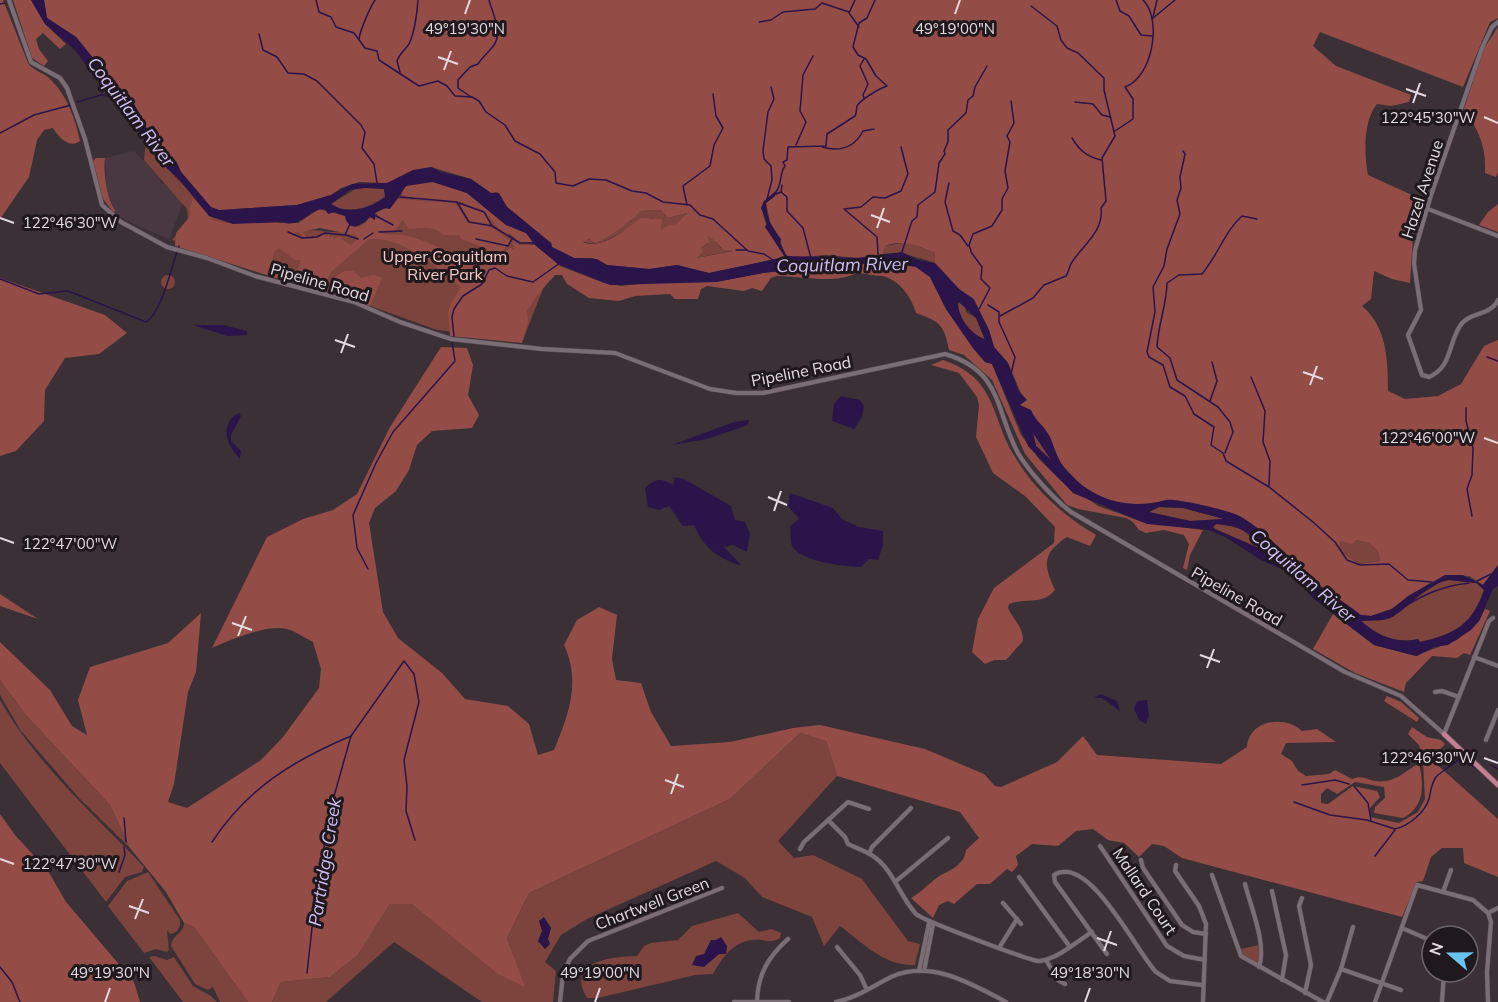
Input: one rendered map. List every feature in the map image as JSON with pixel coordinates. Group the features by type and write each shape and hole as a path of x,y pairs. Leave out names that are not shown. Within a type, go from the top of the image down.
{"main road":[{"name":"Pipeline Road","path":"1444,734 1498,784"}],"street":[{"name":"Pipeline Road","path":"9,0 32,62 60,78 67,88 104,207 143,235 179,251 207,258 255,276 354,302 400,322 451,339 542,349 615,353 723,392 763,393 945,354 965,359 990,385 1003,409 1018,453 1066,508 1345,672 1401,696 1444,734"},
{"name":"Hazel Avenue","path":"1496,23 1483,45 1428,209 1414,260 1420,313 1408,337 1420,371 1429,377 1444,366 1461,324 1493,308 1498,300"},
{"path":"1428,209 1498,236"},
{"path":"1444,734 1488,621 1493,618"},
{"path":"1474,657 1498,666"},
{"path":"1435,692 1459,697"},
{"path":"1486,740 1498,712"},
{"path":"800,849 804,842 848,802 869,809"},
{"path":"869,854 872,847 911,808"},
{"path":"828,820 845,837 848,844 883,864 916,914 931,923 961,932 1026,959 1046,960 1092,932"},
{"path":"895,882 948,838"},
{"name":"Mallard Court","path":"1100,846 1167,946 1184,956 1205,960"},
{"path":"1142,860 1143,868 1182,925 1193,932 1206,934"},
{"path":"1176,865 1175,871 1204,916 1206,934 1203,1002"},
{"path":"1443,892 1451,870"},
{"path":"1107,954 1055,882 1054,874 1068,872 1090,882 1156,972 1170,981 1202,985"},
{"path":"1212,875 1212,882 1230,918 1237,950 1241,956 1325,1002 1341,969 1353,927"},
{"path":"1019,877 1070,947"},
{"path":"1245,884 1260,945 1262,959 1259,967"},
{"path":"1376,1002 1417,885 1473,900 1488,913 1491,922 1487,972 1488,1002"},
{"name":"Chartwell Green","path":"560,1002 570,959 588,941 722,888"},
{"path":"1272,891 1286,955 1282,980"},
{"path":"1302,898 1299,906 1311,965 1305,993"},
{"path":"1003,903 1021,924"},
{"path":"1488,913 1498,908"},
{"path":"999,948 1017,919"},
{"path":"921,971 931,923"},
{"path":"1402,928 1420,936"},
{"path":"757,1001 758,987 766,963 788,939"},
{"path":"837,947 860,975 867,990"},
{"path":"1046,960 1049,970 1065,984"},
{"path":"1341,969 1401,990"},
{"path":"836,1002 853,997 895,976 921,971 952,976 1006,1002"},
{"path":"1442,1002 1443,984"},
{"path":"853,997 856,1002"},
{"path":"735,1002 789,1002"}],"shaded area":[{"path":"134,151 159,176 161,183 170,184 184,201 169,239 114,213 115,209 110,204 106,193 105,158"}],"green space":[{"path":"0,0 3,0 28,63 51,80 66,101 80,141 72,144 62,139 53,128 44,130 37,140 29,177 0,219"},
{"path":"13,0 31,0 45,24 66,44 60,49 43,33 36,39 39,49 48,61 44,66 32,58"},
{"path":"44,0 1498,0 1498,18 1490,22 1463,87 1320,32 1313,46 1336,66 1411,95 1409,102 1391,106 1377,104 1369,119 1365,148 1368,175 1425,201 1413,238 1410,283 1392,279 1374,271 1371,299 1362,306 1377,324 1381,334 1386,356 1388,391 1405,399 1438,396 1461,384 1484,346 1498,340 1498,565 1483,585 1469,576 1430,583 1391,609 1371,616 1360,615 1307,576 1264,533 1240,516 1170,500 1150,505 1125,505 1107,501 1087,491 1061,464 1047,433 1020,405 1023,398 1008,363 994,347 989,330 974,299 959,289 935,263 935,253 910,244 898,243 885,246 883,254 858,258 826,255 791,258 785,254 770,222 766,203 775,196 764,201 763,214 768,229 785,257 709,273 677,265 649,269 607,265 593,258 574,258 552,247 551,243 507,207 497,192 491,193 471,179 431,167 387,183 359,182 341,188 331,195 297,205 219,210 211,207 181,172 177,163 156,146 133,102 114,84 76,37 47,18","holes":["661,210 668,218 687,213 676,224 666,226 661,230 662,219 641,218 606,241 590,244 583,242 589,239 595,243 606,238 627,224 640,211","708,235 724,250 733,251 696,258 703,252 701,248 709,242","1356,540 1369,543 1378,551 1380,561 1359,564 1339,550 1341,541 1352,544"]},
{"path":"1498,27 1498,172 1496,177 1485,173 1480,139 1464,109 1483,50"},
{"name":"Upper Coquitlam River Park","path":"146,140 150,151 192,194 304,231 332,232 361,225 388,208 401,195 412,199 462,202 483,211 512,238 533,243 535,245 529,244 555,258 523,340 437,330 298,280 172,240 188,222 187,209 144,160"},
{"path":"96,158 105,158 106,186 115,210 114,213 103,199 93,161"},
{"path":"416,182 433,182 467,193 506,225 526,233 534,242 520,242 509,234 503,234 485,212 476,208 473,209 484,213 492,224 469,221 461,211 460,205 467,206 462,202 417,200 401,195 404,187"},
{"path":"357,188 384,188 384,193 386,190 398,188 393,199 387,204 382,203 384,197 372,205 358,209 344,209 331,204"},
{"name":"Upper Coquitlam River Park","path":"193,198 213,220 225,223 298,223 319,209 345,216 346,221 355,227 362,226 370,217 383,219 375,213 393,205 398,199 455,203 468,223 485,225 510,241 501,254 510,248 515,250 512,241 520,245 535,245 560,266 604,283 621,286 658,282 716,282 763,273 842,264 893,263 916,267 930,277 946,309 973,348 985,362 992,364 1021,435 1039,459 1060,480 1098,506 1142,522 1203,530 1190,555 1187,570 1183,568 1189,544 1184,535 1164,530 1146,533 1126,518 1067,505 1025,454 992,380 964,355 949,350 940,326 931,319 916,313 904,290 894,281 882,276 858,272 850,276 830,279 777,276 771,278 762,291 752,288 744,291 707,286 701,289 698,299 675,299 670,294 635,296 619,301 589,298 567,284 562,275 555,275 527,311 528,322 522,343 450,336 448,313 461,287 430,262 407,248 382,240 369,239 331,272 322,290 294,282 301,260 295,260 279,248 274,252 271,266 273,273 281,275 279,279 175,246 176,233 191,215 190,207","holes":["402,219 409,229 427,228 444,235 459,235 461,239 484,248 495,259 477,268 427,242 404,235 379,232 394,230","320,228 355,235 358,238 351,245 341,239 341,236 334,239 332,236 330,239 329,235 326,237 324,234 309,239 301,237 294,233 299,232 303,237 323,233 306,236 302,232"]},
{"path":"1498,204 1498,232 1479,225 1488,212"},
{"path":"661,210 668,218 687,213 676,224 661,230 653,218 635,224 599,243 591,244 583,241 589,239 595,243 631,221 640,211"},
{"path":"708,234 721,248 736,250 696,258 701,248 707,244"},
{"path":"907,242 935,253 935,263 909,256 883,254 885,246"},
{"path":"344,271 353,271 361,278 374,275 382,278 370,306 326,291 333,278"},
{"path":"165,275 171,275 175,282 171,289 165,289 161,285 161,279"},
{"path":"0,278 105,315 127,333 99,354 65,358 45,390 44,421 16,451 0,456"},
{"path":"957,302 965,306 966,312 976,318 986,339 975,334 966,325"},
{"path":"441,347 467,348 473,365 468,395 479,415 472,428 432,431 417,445 409,470 396,491 375,508 369,523 383,612 398,638 442,673 465,699 508,706 529,724 538,755 554,750 568,711 572,672 564,645 577,620 599,607 617,615 612,659 616,680 641,683 651,712 671,746 730,742 793,728 820,725 925,749 984,774 995,786 1001,787 1057,762 1083,736 1097,755 1221,764 1247,747 1254,730 1269,722 1278,722 1295,726 1302,731 1317,729 1336,742 1286,743 1281,754 1292,761 1298,771 1306,776 1329,774 1335,770 1352,779 1361,777 1375,781 1388,781 1419,763 1422,787 1419,802 1403,818 1374,813 1375,807 1385,798 1384,787 1355,782 1337,794 1327,788 1321,794 1321,803 1328,804 1353,786 1377,791 1380,797 1370,808 1370,817 1399,823 1418,812 1425,799 1423,761 1419,745 1408,734 1412,727 1427,737 1441,740 1445,744 1435,755 1434,762 1498,819 1498,877 1464,863 1463,848 1442,848 1431,857 1423,881 1417,882 1402,917 1182,858 1164,846 1152,844 1139,857 1124,843 1108,840 1093,829 1076,831 1058,846 1032,844 1016,856 1018,865 1012,872 1007,869 990,884 977,884 954,904 948,901 939,905 933,918 911,898 937,877 957,866 966,850 979,838 960,812 837,776 826,741 800,733 730,799 529,893 507,938 525,987 498,974 412,904 390,904 358,955 330,977 281,982 272,1002 248,1002 194,927 184,923 166,892 130,848 110,805 25,714 0,680 0,642 50,690 72,726 87,735 78,700 90,667 168,643 201,613 196,672 188,692 174,784 168,802 187,808 261,760 283,737 319,688 321,669 313,642 290,630 279,628 249,634 212,648 267,537 303,519 333,510 357,494 390,427"},
{"path":"943,360 960,367 982,386 989,397 1012,452 1038,489 1059,509 1096,535 1090,546 1067,537 1053,549 1047,561 1047,567 1055,590 1039,600 1009,604 1008,608 1020,627 1023,641 1006,660 994,660 985,664 972,652 978,619 994,588 1054,543 1055,527 1025,496 993,473 976,437 979,405 977,397 959,373 931,365"},
{"path":"1033,432 1052,461 1036,446"},
{"path":"1159,507 1183,508 1224,519 1190,521 1149,512"},
{"path":"1216,524 1239,527 1268,552 1215,529 1213,527"},
{"path":"1356,540 1369,543 1378,551 1380,561 1359,564 1339,550 1341,541"},
{"path":"1442,581 1476,583 1484,590 1468,620 1452,631 1420,642 1418,639 1402,640 1387,637 1361,621 1393,616 1409,602"},
{"path":"0,594 38,619 0,606"},
{"path":"1485,609 1490,611 1470,655 1464,653 1457,658 1432,656 1406,683 1404,692 1355,673 1313,649 1333,614 1374,645 1415,656 1457,640 1479,621"},
{"path":"0,680 25,714 110,805 130,848 79,798 21,731 0,695"},
{"path":"1387,696 1401,702 1419,718 1417,722 1384,701"},
{"path":"0,700 48,767 144,867 142,872 125,877 106,902 0,763"},
{"path":"800,733 826,741 837,776 778,841 794,858 813,855 862,879 908,941 920,944 915,965 884,958 840,926 824,946 812,917 762,897 745,878 716,861 587,919 561,935 545,962 556,971 553,1002 482,1002 394,942 326,1002 272,1002 281,982 330,977 358,955 390,904 412,904 524,986 507,938 529,893 730,799"},
{"path":"0,814 15,835 48,871 66,902 134,982 140,1002 0,1002"},
{"path":"148,872 180,920 177,931 170,934 167,930 169,950 167,952 156,949 144,953 108,906 127,881"},
{"path":"738,913 759,932 772,929 781,933 780,938 771,941 753,940 738,944 727,953 713,974 695,975 598,998 587,998 582,986 582,976 586,969 594,964 604,960 637,956 644,946 651,943 678,940 692,926"},
{"path":"184,923 194,927 248,1002 220,1002 213,987 208,990 195,984 171,946"},
{"path":"1260,945 1259,967 1241,956 1240,949"},
{"path":"155,956 167,960 174,957 193,986 217,1002 183,1002 149,957"}],"water":[{"name":"Coquitlam River","path":"31,0 44,0 47,18 76,37 114,84 133,102 156,146 177,163 181,172 211,207 219,210 297,205 331,195 352,184 387,183 413,170 431,167 441,172 471,179 491,193 499,193 507,207 551,243 552,247 574,258 597,259 607,265 649,269 677,265 709,273 785,257 765,227 767,223 761,208 764,201 777,190 775,196 766,203 766,208 770,222 781,239 780,244 787,256 858,258 902,252 918,260 935,263 959,289 973,299 989,330 994,347 1008,363 1018,390 1027,400 1020,405 1031,410 1048,433 1063,466 1084,487 1096,494 1123,503 1180,501 1237,515 1266,535 1315,582 1361,615 1371,616 1392,609 1408,596 1445,575 1463,575 1483,585 1498,565 1498,586 1493,589 1479,621 1471,630 1448,645 1434,647 1417,656 1374,645 1314,599 1290,573 1261,560 1225,537 1209,530 1147,524 1073,493 1028,446 992,364 985,362 973,348 946,309 930,277 916,267 893,263 842,264 763,273 716,282 610,285 558,264 535,245 526,233 506,225 467,193 433,182 406,186 390,209 384,208 375,213 375,220 370,217 356,226 350,225 345,216 334,212 328,214 325,209 294,223 233,224 209,216 178,178 159,161 128,117 126,106 112,93 108,84 90,71 75,50 45,24","holes":["384,189 385,197 372,205 351,210 331,204 350,190","958,301 976,318 985,340 969,329 960,313","1033,433 1051,460 1036,446","1159,507 1183,508 1224,519 1190,521 1149,512","1216,524 1239,529 1252,535 1268,552 1213,527","1449,580 1477,583 1484,590 1468,620 1452,631 1432,639 1420,642 1418,639 1387,638 1361,621 1390,618 1434,586"]},
{"path":"193,325 223,325 247,331 247,335 227,336"},
{"path":"841,396 860,400 864,406 862,417 854,429 832,421 834,404"},
{"path":"239,413 241,416 231,435 231,441 241,451 240,458 231,447 227,435 229,423"},
{"path":"749,420 748,425 707,439 672,445 734,422"},
{"path":"675,477 684,479 731,506 735,520 745,522 750,534 747,552 733,545 724,547 742,566 718,556 702,540 694,525 683,526 669,506 659,510 648,507 645,488 658,480 673,485"},
{"path":"790,493 833,508 842,519 859,527 883,531 883,545 878,560 869,559 861,567 844,566 803,556 796,551 791,544 790,526 799,519 788,506"},
{"path":"1100,694 1117,701 1120,711 1102,698 1094,698"},
{"path":"1147,700 1149,716 1146,724 1139,720 1134,709 1137,701"},
{"path":"544,917 551,928 548,939 550,944 545,949 538,941 542,931 539,921"},
{"path":"721,937 727,946 726,954 719,954 704,967 692,965 696,956 704,954 711,940"}],"waterway":[{"name":"Coquitlam River","path":"316,0 319,12 331,17 336,27 354,33 365,48 377,51 379,60 419,86 438,81 447,86 455,96 472,97 479,101 486,112 505,125 515,141 540,154 555,172 556,183 573,186 589,179 606,180 632,191 646,193 663,202 690,205 700,215 713,219 748,251 764,254 773,260"},
{"path":"359,39 375,0"},
{"path":"400,72 397,61 412,37 418,0"},
{"path":"471,97 458,88 458,80 470,67 478,64 496,40 497,28 489,0"},
{"path":"855,0 849,13 859,27"},
{"path":"776,192 785,166 783,162 787,160 788,147 826,146 827,134 855,116 857,106 862,101 887,86 876,76 866,59 858,55 853,47 859,23 867,18 875,0"},
{"path":"1116,0 1120,11 1129,16 1141,35 1152,36"},
{"path":"1115,131 1133,119 1133,99 1125,87 1142,72 1152,48 1152,21 1149,9 1143,0"},
{"path":"1153,17 1157,0"},
{"path":"1152,19 1175,0"},
{"path":"0,4 5,3"},
{"path":"759,22 771,20 783,12 815,9 822,3 849,12"},
{"path":"1000,316 1033,298 1044,285 1066,276 1072,262 1092,237 1099,224 1101,208 1106,201 1102,158 1115,136 1104,90 1104,78 1078,53 1067,48 1061,40 1057,26 1031,6"},
{"path":"259,34 263,50 277,57 288,73 304,74 317,81 361,125 365,132 362,148 374,164 377,183"},
{"path":"796,145 806,122 800,111 803,75 813,56"},
{"path":"864,59 860,66 868,84 864,98"},
{"name":"Coquitlam River","path":"902,252 912,221 917,217 918,205 935,192 939,163 945,154 948,142 948,130 966,113 968,100 973,96 975,87 987,66"},
{"path":"767,199 772,180 771,166 764,159 763,151 768,112 774,99 771,87"},
{"path":"687,205 683,186 710,166 714,145 723,128 716,116 713,94"},
{"name":"Coquitlam River","path":"77,102 101,95 116,97"},
{"path":"971,251 969,245 973,234 992,226 1002,210 1002,199 1008,188 1005,171 1010,142 1007,136 1014,123 1011,101"},
{"path":"1075,102 1093,104 1102,115 1110,117"},
{"path":"0,133 34,115 71,105"},
{"path":"822,147 834,149 846,147 851,145 863,131 874,129"},
{"path":"1072,138 1084,152 1101,160"},
{"name":"Coquitlam River","path":"878,254 877,237 844,209 861,207 873,197 885,198 901,191 908,174 901,147"},
{"path":"1183,151 1185,154 1180,177 1181,188 1177,200 1180,214 1167,249 1164,266 1153,287 1155,312 1147,352 1149,357 1163,365 1170,387 1185,396 1194,414 1214,427 1211,445 1223,453 1226,461 1269,487 1313,522 1335,542 1347,560 1360,565 1389,564 1408,580 1432,582"},
{"path":"949,183 945,202 953,231 960,235 968,246"},
{"path":"776,194 781,192 782,185"},
{"name":"Coquitlam River","path":"781,192 787,197 787,211 803,228 811,258"},
{"path":"400,197 457,202 469,222 492,226 520,243 535,243"},
{"path":"459,203 484,212 492,226"},
{"path":"376,216 393,225"},
{"path":"1225,453 1233,432 1230,422 1218,407 1177,380 1170,358 1157,347 1158,339 1167,283 1179,275 1202,274 1236,222 1242,216 1257,219"},
{"path":"288,232 302,238 317,237 325,233 345,235 350,224"},
{"path":"379,232 402,231"},
{"path":"364,239 373,233"},
{"path":"346,235 358,239"},
{"path":"476,239 508,246 512,239"},
{"path":"0,279 39,294 68,291 146,322 152,317 162,299 179,246"},
{"path":"736,250 747,250"},
{"path":"971,252 982,267 981,279 990,288 979,309"},
{"name":"Partridge Creek","path":"454,337 452,317 454,309 463,296 482,284 489,270 495,268 507,276 533,282 560,263"},
{"path":"988,305 999,312 999,322 1015,357 1011,374"},
{"name":"Partridge Creek","path":"368,569 357,548 353,515 376,463 393,432 455,361 452,342"},
{"path":"1487,357 1498,361"},
{"path":"1210,401 1217,381 1212,362"},
{"path":"1251,377 1265,411 1263,442 1270,461 1269,486"},
{"path":"1466,408 1466,421 1473,448 1472,475 1467,489 1472,516"},
{"path":"1477,581 1491,574"},
{"path":"1399,610 1432,592 1469,583"},
{"name":"Partridge Creek","path":"307,973 312,928 321,894 322,860 329,814 351,736 404,661 414,674 419,702 404,760 407,786 406,811 415,840"},
{"path":"212,842 241,806 273,778 309,756 351,736"},
{"path":"1395,829 1411,822 1424,809 1436,777 1461,757 1474,767"},
{"path":"1491,765 1498,769"},
{"path":"1302,785 1335,780 1349,784"},
{"path":"1354,786 1368,803 1371,821"},
{"path":"1294,802 1330,815 1367,820 1395,829"},
{"path":"124,818 126,842"},
{"path":"1375,856 1395,830"},
{"path":"119,872 125,855 124,847"},
{"path":"0,967 12,982 20,1002"}]}
